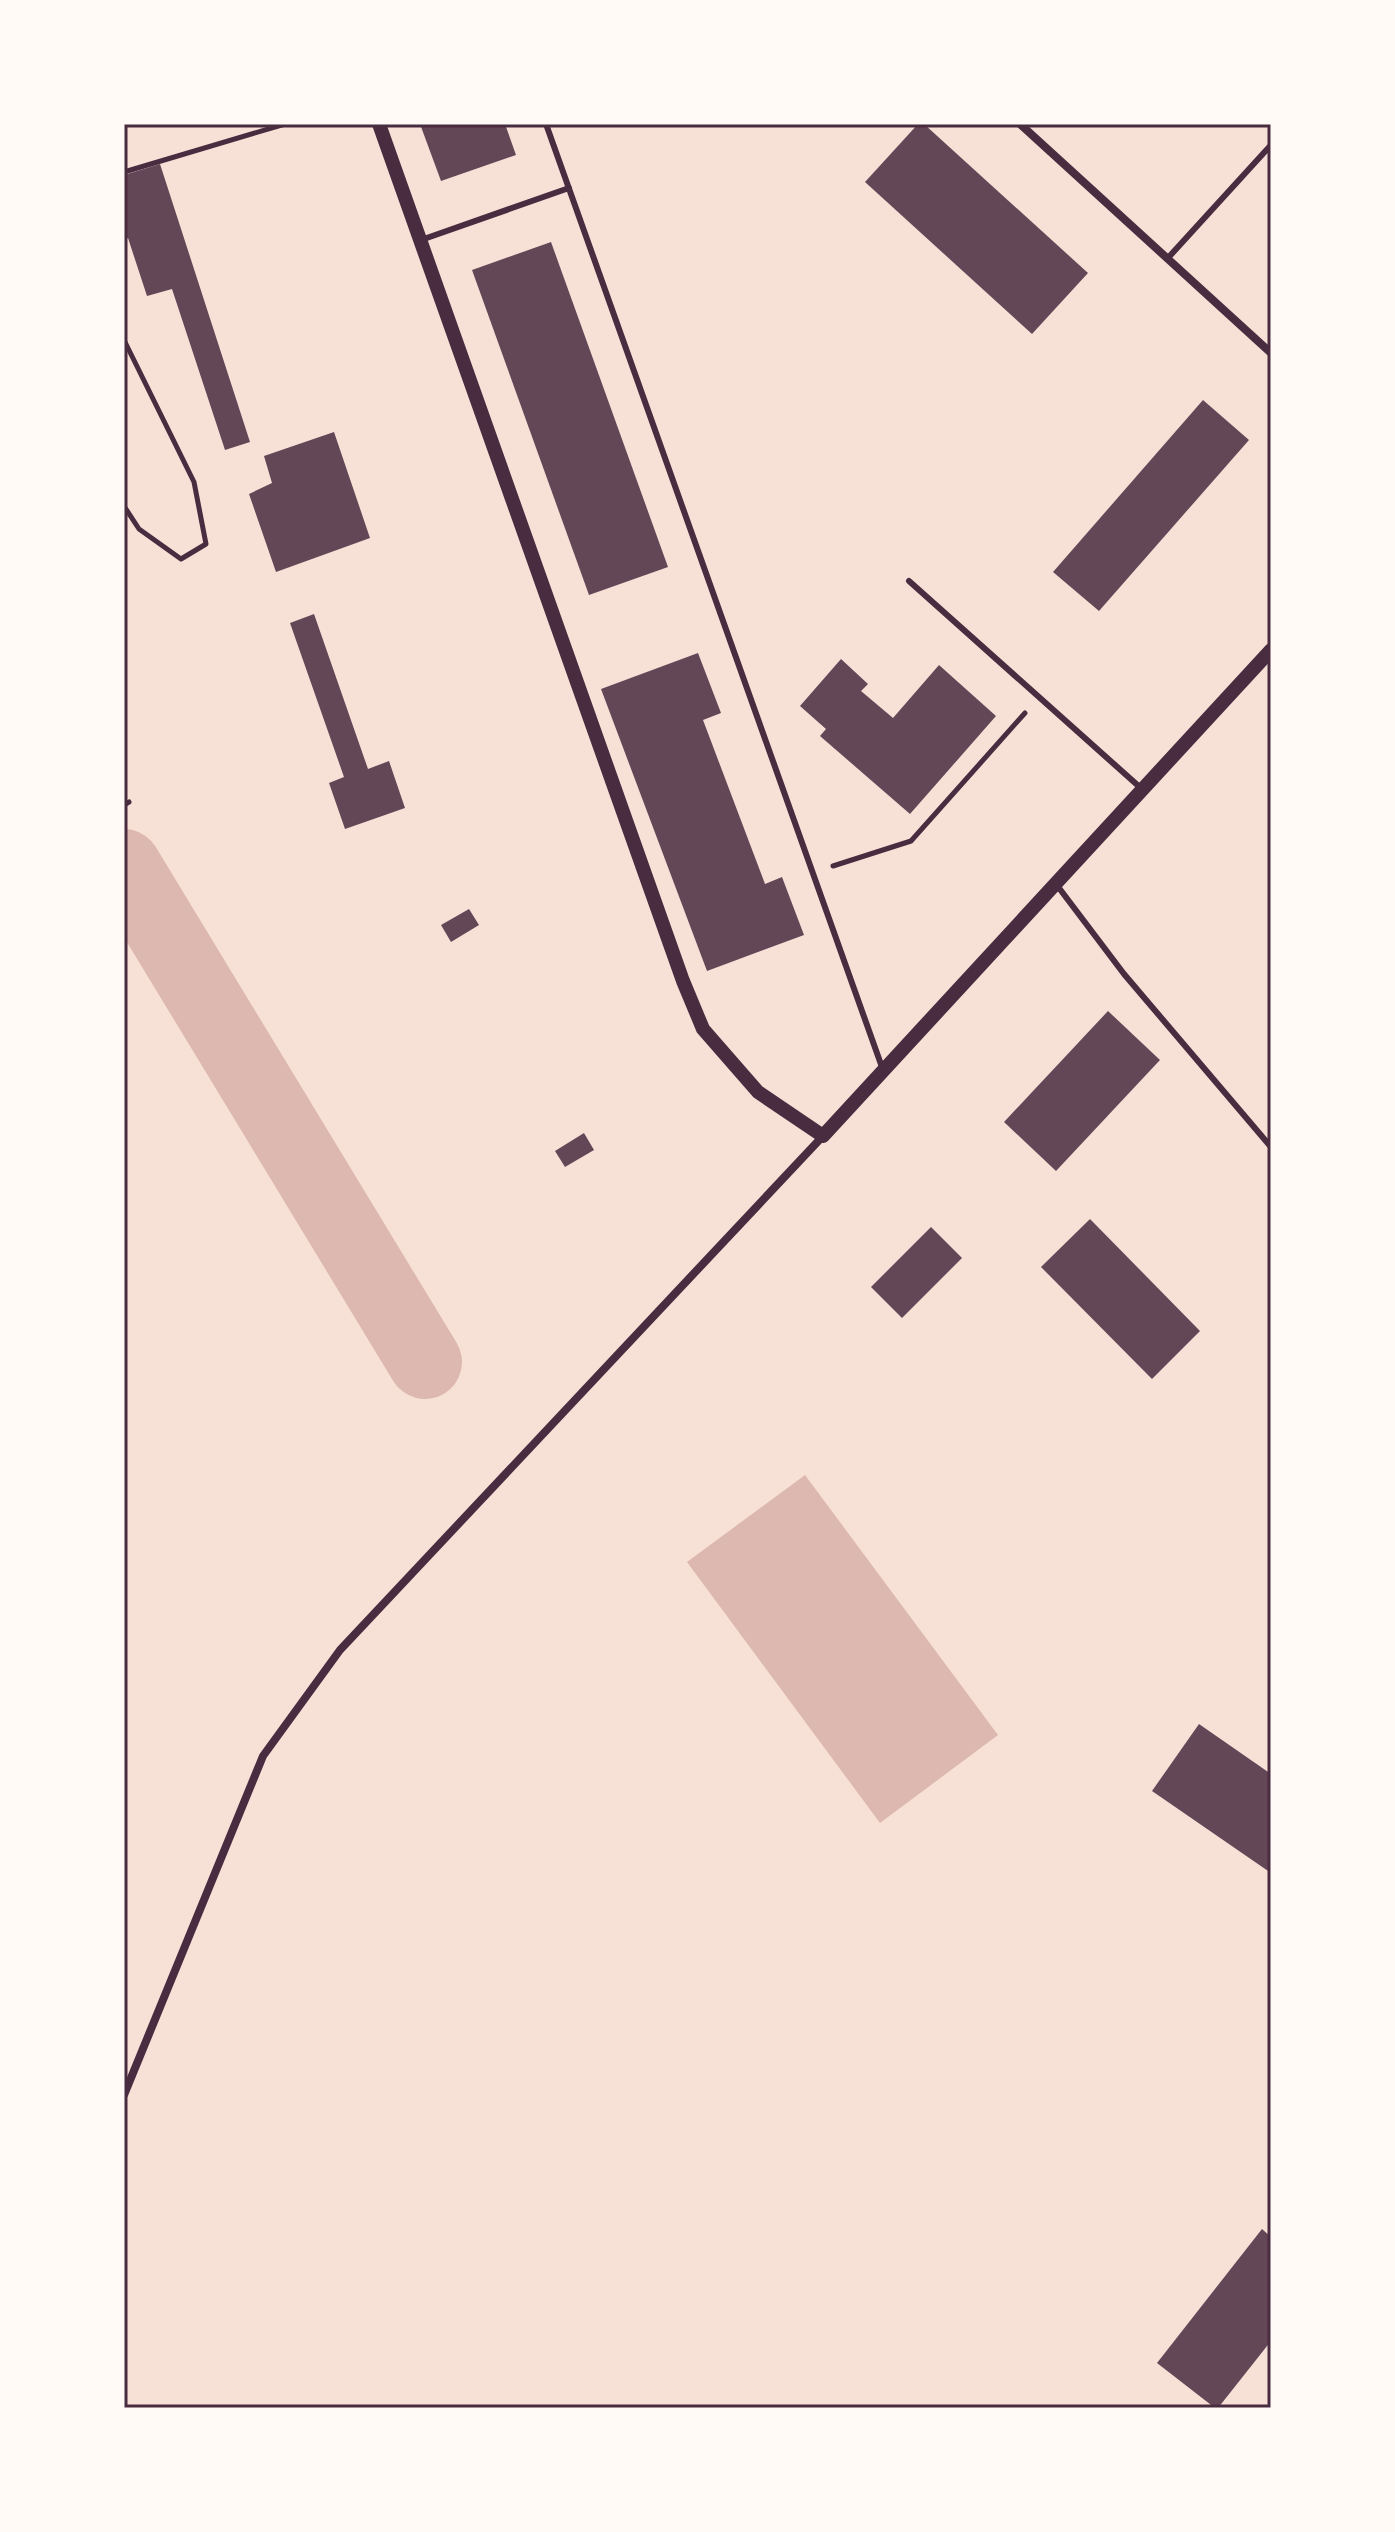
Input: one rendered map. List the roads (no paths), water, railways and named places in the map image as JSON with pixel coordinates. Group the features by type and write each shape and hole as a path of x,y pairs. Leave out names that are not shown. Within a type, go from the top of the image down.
{"street":[{"path":"379,124 683,981 703,1029 758,1092 823,1136"},
{"path":"1020,124 1271,353"},
{"path":"124,2095 263,1756 340,1650 884,1071 1271,650"}],"lane":[{"path":"546,124 884,1071"},
{"path":"1167,259 1271,145"},
{"path":"421,240 569,188"},
{"path":"909,581 1143,790"},
{"path":"1056,884 1124,974 1271,1147"}],"waterway":[{"path":"124,866 425,1362"}]}
